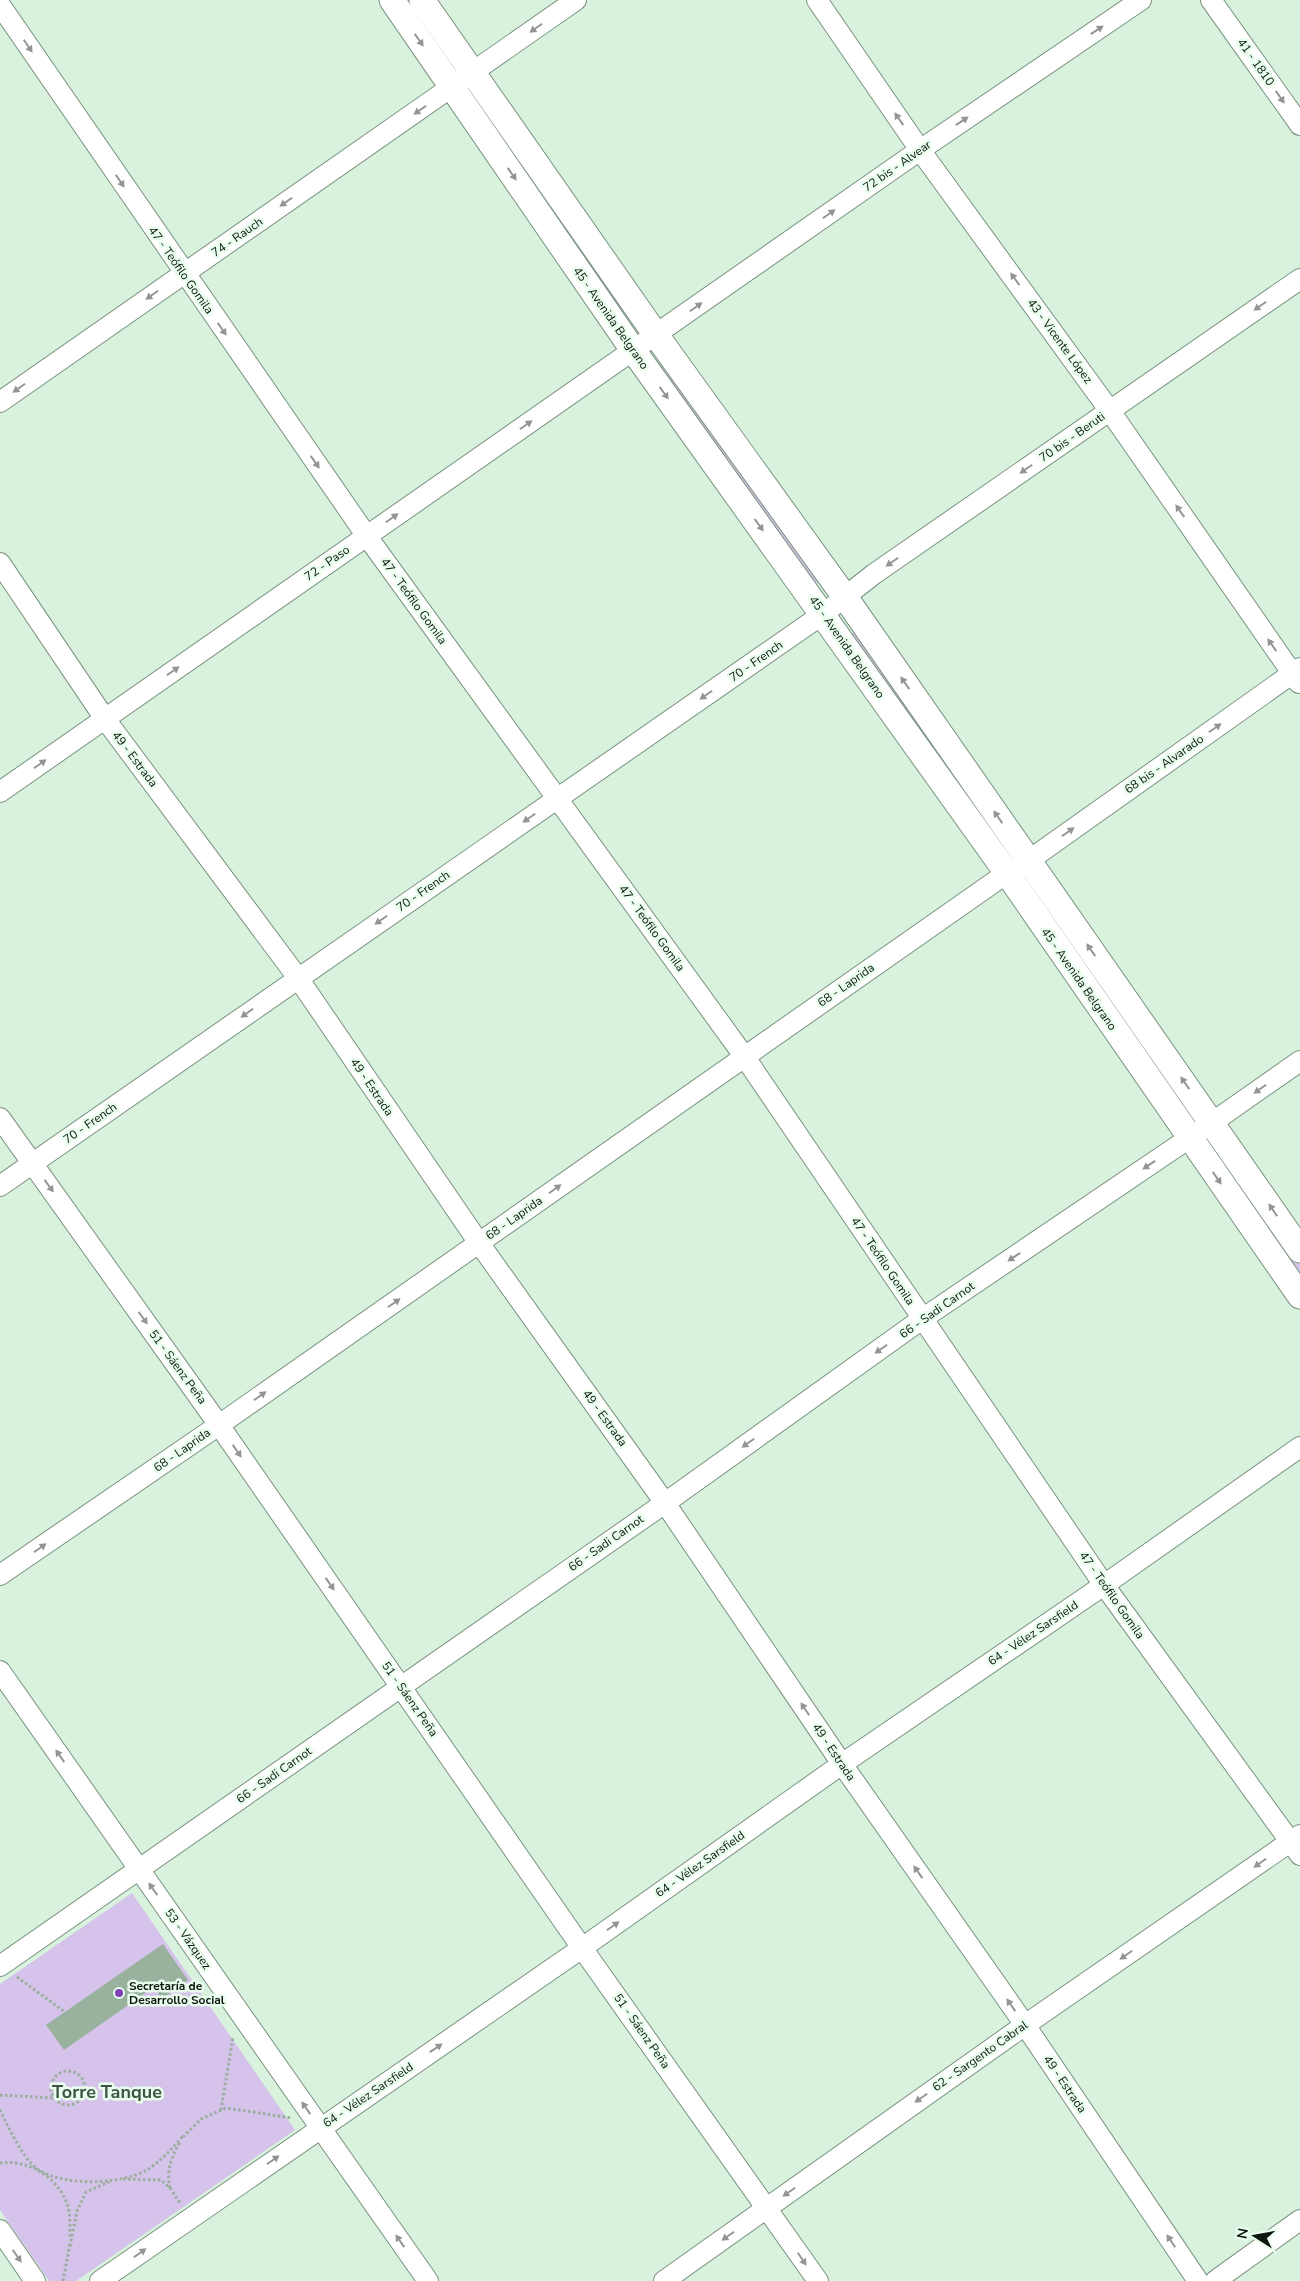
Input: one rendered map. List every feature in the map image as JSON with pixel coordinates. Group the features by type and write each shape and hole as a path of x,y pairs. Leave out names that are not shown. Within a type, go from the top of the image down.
{"main road":[{"name":"45 - Avenida Belgrano","path":"392,0 633,350 1007,873 1300,1296"},
{"path":"422,0 474,71 656,335 845,597 1028,861 1213,1122 1300,1250"}],"street":[{"name":"74 - Rauch","path":"0,402 576,0"},
{"name":"43 - Vicente López","path":"817,0 920,150 1110,411 1297,676"},
{"name":"72 bis - Alvear","path":"656,335 920,150 1141,0"},
{"name":"41 - 1810","path":"1211,0 1300,125"},
{"name":"47 - Teófilo Gomila","path":"3,4 184,273 366,535 558,797 744,1056 1104,1585 1297,1844"},
{"name":"70 bis - Beruti","path":"845,597 874,574 1300,279"},
{"name":"72 - Paso","path":"0,792 366,535 656,335"},
{"name":"49 - Estrada","path":"0,563 105,719 298,978 479,1243 665,1503 842,1764 1025,2025 1198,2281"},
{"name":"70 - French","path":"0,1186 845,597"},
{"name":"68 bis - Alvarado","path":"1028,861 1297,676"},
{"name":"68 - Laprida","path":"0,1575 219,1425 1007,873 1028,861"},
{"name":"66 - Sadi Carnot","path":"0,1965 665,1503 922,1319 1300,1061"},
{"name":"51 - Sáenz Peña","path":"0,1118 219,1425 582,1948 818,2281"},
{"name":"64 - Vélez Sarsfield","path":"100,2281 318,2125 582,1948 842,1764 1104,1585 1300,1447"},
{"name":"53 - Vázquez","path":"0,1671 428,2281"},
{"name":"62 - Sargento Cabral","path":"664,2281 1025,2025 1297,1844"},
{"path":"1214,2281 1300,2220"},
{"path":"0,2230 35,2281"}],"path":[{"path":"0,1965 65,2012"},
{"path":"221,2110 238,2010"},
{"path":"0,2095 54,2098 64,2104 74,2104 79,2101 85,2091 80,2076 70,2072 56,2077 52,2087 54,2098"},
{"path":"63,2281 77,2211 86,2192 113,2180 145,2170 163,2158 201,2119 226,2108 318,2125"},
{"path":"0,2110 13,2137 36,2168 56,2184 66,2200 70,2220 70,2246"},
{"path":"170,2188 167,2176 171,2157 183,2136"},
{"path":"0,2163 36,2168 61,2178 87,2181 134,2178 161,2180 170,2188 190,2217"}],"shaded area":[{"path":"482,102 632,317 626,321 475,106"},
{"path":"662,362 821,579 815,584 656,367"},
{"path":"855,631 1005,846 999,851 849,636"},
{"path":"1220,1150 1300,1265 1300,1278 1214,1154"},
{"path":"132,1893 295,2130 76,2281 49,2281 0,2210 0,1984"}],"building":[{"name":"Secretaría de Desarrollo Social","path":"163,1944 188,1980 162,1999 154,1987 64,2050 46,2025"}],"place":[{"name":"Secretaría de Desarrollo Social","path":"119,1993"}],"district":[{"name":"Torre Tanque","path":"107,2092"}]}
